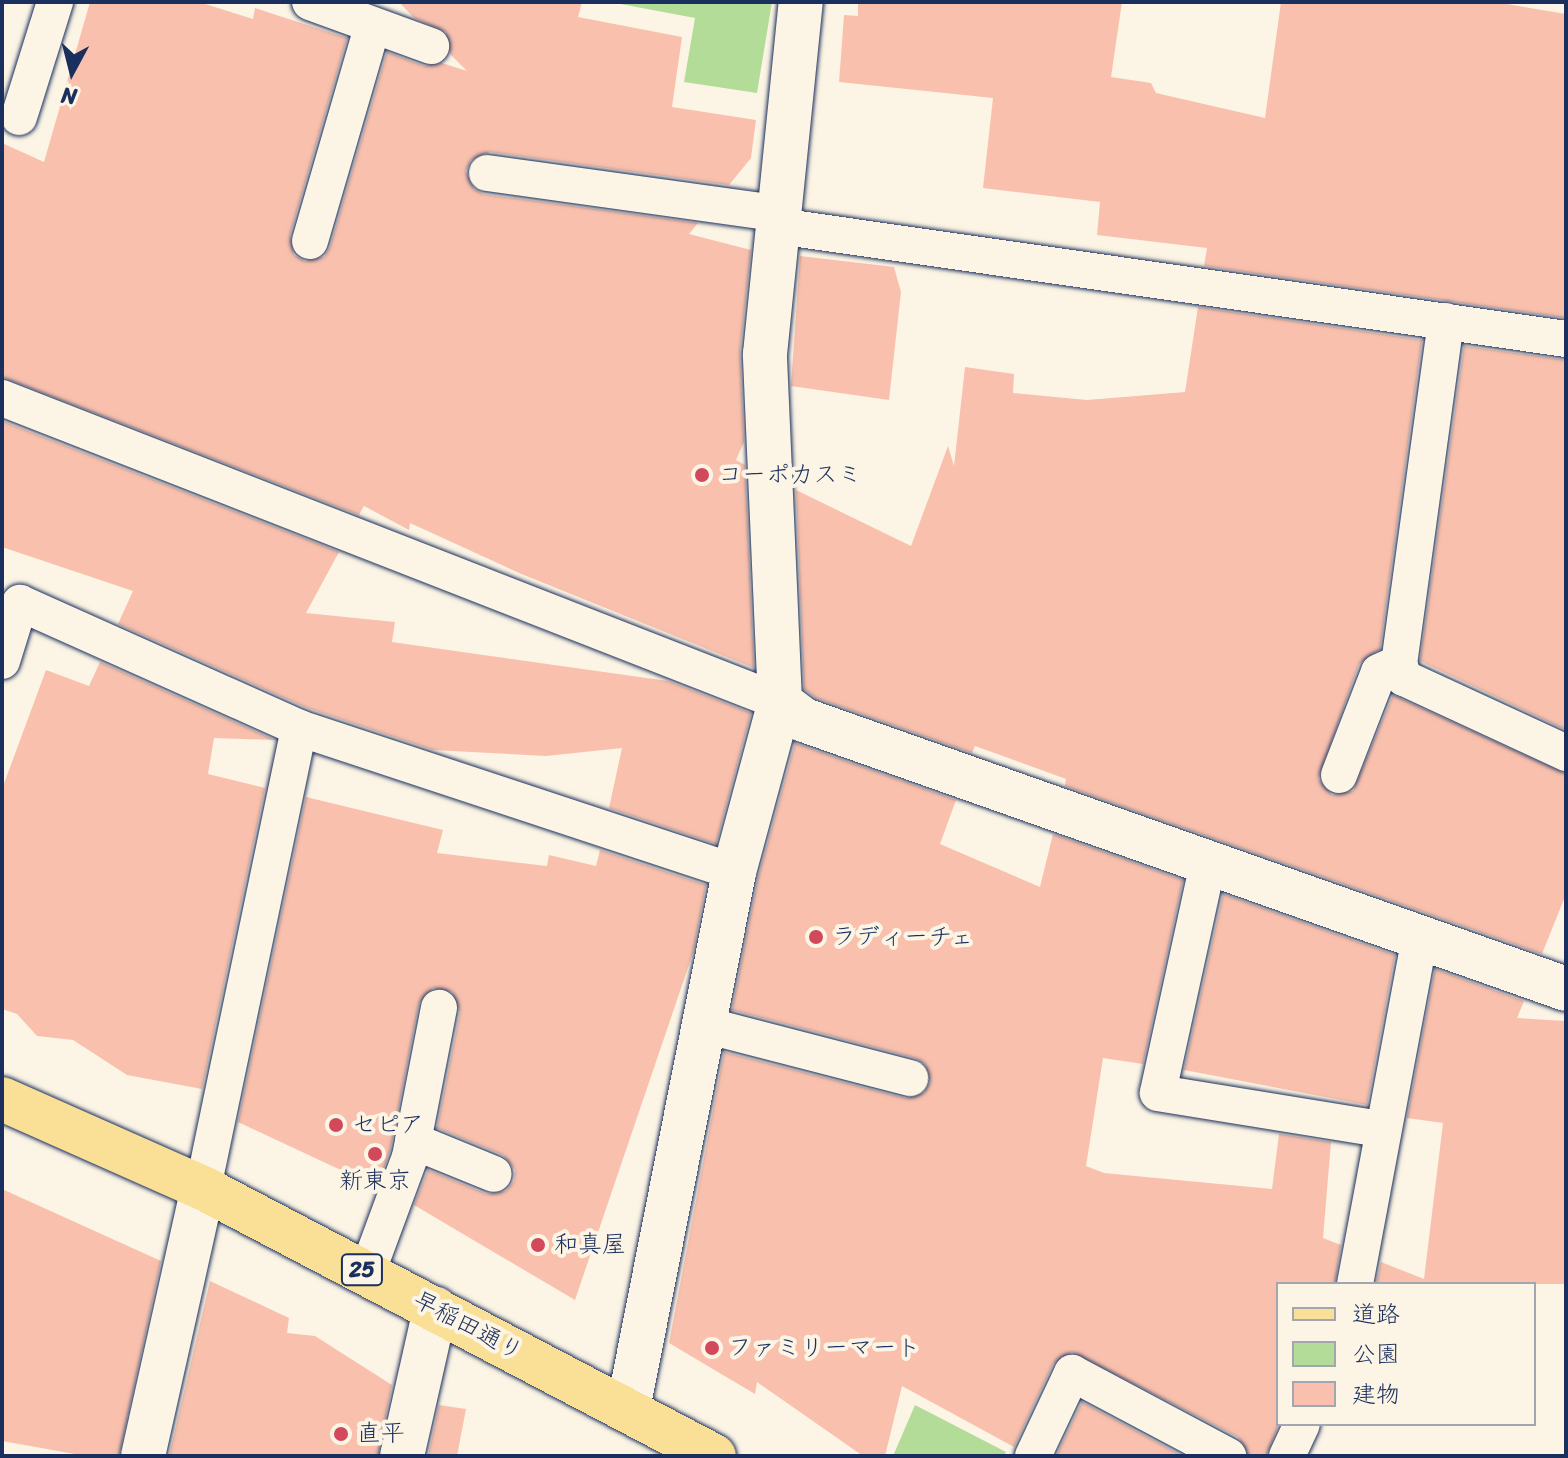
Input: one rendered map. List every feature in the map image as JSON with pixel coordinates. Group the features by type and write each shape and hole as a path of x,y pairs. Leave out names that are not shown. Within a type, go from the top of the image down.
{"main road":[{"name":"早稲田通り","path":"2,1099 203,1188 628,1409 710,1455"}],"street":[{"path":"628,1409 734,872 780,702 765,354 801,2"},
{"path":"780,702 804,720 1566,989"},
{"path":"143,1456 203,1188"},
{"path":"402,1456 435,1309"}],"lane":[{"path":"19,117 55,2"},
{"path":"310,2 431,46"},
{"path":"310,241 372,27"},
{"path":"487,173 1566,339"},
{"path":"1446,321 1399,663 1404,678 1566,753"},
{"path":"2,398 780,702"},
{"path":"2,661 11,598 299,728 734,872"},
{"path":"1339,775 1379,672 1399,663"},
{"path":"203,1188 299,728"},
{"path":"1208,863 1158,1093 1381,1129"},
{"path":"1355,1282 1381,1129 1420,937"},
{"path":"367,1273 413,1141 439,1008"},
{"path":"705,1025 910,1078"},
{"path":"413,1141 494,1174"},
{"path":"1033,1456 1072,1373 1228,1456"},
{"path":"1287,1456 1301,1426"}],"green space":[{"path":"610,2 772,2 757,93 684,82 695,18"},
{"path":"915,1405 1006,1452 1004,1456 893,1456"}],"building":[{"path":"90,2 199,2 253,19 255,8 347,38 290,235 294,255 305,261 324,257 330,247 387,52 424,66 442,63 467,71 450,54 446,32 414,18 399,2 582,2 578,17 682,37 672,107 756,120 751,158 729,185 490,152 471,160 466,171 474,189 483,194 698,223 689,234 751,250 740,351 744,442 736,460 745,465 754,668 519,573 410,523 409,530 364,506 359,515 2,377 2,143 44,162"},
{"path":"858,2 1122,2 1111,77 1151,83 1156,93 1265,118 1281,2 1495,2 1566,14 1566,318 1204,266 1207,248 1097,235 1100,202 983,188 993,98 839,82 844,15 858,16"},
{"path":"800,256 894,267 901,292 889,400 791,386"},
{"path":"1198,307 1422,340 1380,649 1359,664 1318,779 1332,795 1353,791 1393,695 1566,774 1566,894 1542,954 1065,786 1066,779 975,746 972,753 816,698 804,689 796,490 911,546 948,446 954,466 965,367 1014,374 1013,393 1087,400 1185,392"},
{"path":"1464,346 1566,360 1566,730 1420,661"},
{"path":"2,421 339,552 306,613 395,622 392,642 668,681 751,713 716,844 609,808 622,748 546,756 433,750 307,708 118,624 133,591 2,547"},
{"path":"100,662 275,740 214,738 208,774 265,788 202,1089 127,1075 73,1040 37,1036 17,1014 2,1009 2,789 46,670 89,686"},
{"path":"795,743 956,800 940,844 1040,887 1053,834 1183,880 1143,1064 1103,1058 1086,1166 1104,1173 1272,1189 1279,1134 1331,1142 1323,1238 1341,1245 1335,1282 1276,1282 1278,1426 1266,1456 1249,1456 1238,1437 1072,1352 1053,1364 1014,1447 902,1386 885,1456 863,1456 757,1382 755,1394 669,1343 724,1052 905,1098 924,1093 930,1082 925,1064 915,1058 732,1010 758,878"},
{"path":"306,797 443,830 437,853 547,866 549,855 596,866 600,850 706,885 693,953 575,1300 414,1205 428,1170 487,1194 506,1191 514,1181 515,1170 503,1155 437,1128 460,1012 452,992 433,988 419,1003 390,1151 377,1187 238,1122"},
{"path":"1223,894 1395,955 1367,1105 1184,1070"},
{"path":"1435,969 1524,1001 1517,1018 1566,1021 1566,1284 1376,1282 1381,1262 1424,1279 1443,1123 1407,1118"},
{"path":"2,1189 161,1261 119,1456 86,1456 2,1441"},
{"path":"210,1281 289,1318 287,1333 315,1336 392,1385 378,1456 169,1456"},
{"path":"1082,1402 1183,1456 1056,1456"},
{"path":"439,1405 466,1409 457,1456 428,1456"}],"place":[{"name":"コーポカスミ","path":"702,475"},
{"name":"ラディーチェ","path":"816,937"},
{"name":"セピア","path":"336,1125"},
{"name":"新東京","path":"375,1154"},
{"name":"和真屋","path":"538,1245"},
{"name":"ファミリーマート","path":"712,1348"},
{"name":"直平","path":"341,1434"}]}
